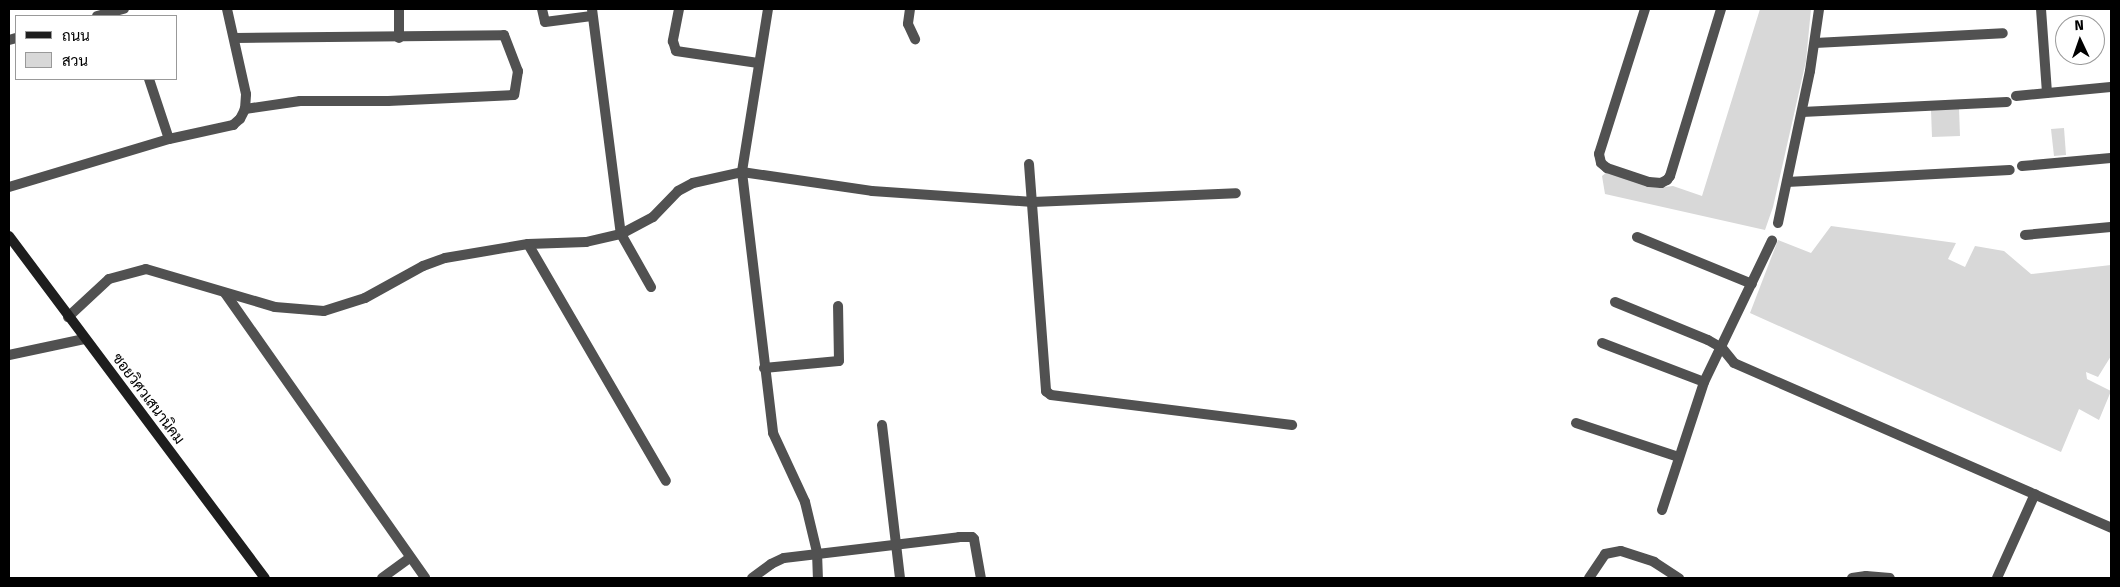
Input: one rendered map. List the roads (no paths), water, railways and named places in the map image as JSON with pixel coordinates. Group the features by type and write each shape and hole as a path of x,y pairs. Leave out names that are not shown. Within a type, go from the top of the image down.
{"street":[{"path":"101,15 124,9"},
{"path":"9,187 170,139 233,125 240,119 245,109 246,88 227,9"},
{"path":"399,9 400,38"},
{"path":"542,9 544,22 592,12 622,234 651,287"},
{"path":"678,9 673,42 676,51 758,63"},
{"path":"768,9 742,172 753,251 764,368 773,433 804,502 817,552 818,578"},
{"path":"910,9 908,24 915,39"},
{"path":"1645,9 1599,154 1601,163 1607,168 1648,182 1661,183 1670,176 1721,9"},
{"path":"1778,223 1815,43 1818,9"},
{"path":"2041,9 2047,92"},
{"path":"1815,43 2003,33"},
{"path":"235,38 400,38 504,35 518,71 514,95 388,101 300,101 245,109"},
{"path":"150,80 170,139"},
{"path":"1802,112 2012,99 2047,92 2111,87"},
{"path":"2022,166 2111,158"},
{"path":"1029,164 1046,391 1052,395 1292,425"},
{"path":"1787,182 2010,170"},
{"path":"68,317 109,279 146,269 275,307 324,311 364,298 423,266 446,258 528,244 586,242 622,234 653,217 678,191 693,183 742,172 872,191 1032,202 1236,193"},
{"path":"2026,235 2111,227"},
{"name":"ซอยวิศวเสนานิคม","path":"9,236 84,339 265,578"},
{"path":"1637,237 1752,284"},
{"path":"1662,510 1704,382 1772,241"},
{"path":"528,244 666,482"},
{"path":"226,294 425,578"},
{"path":"1615,302 1708,340 1722,348 1734,363 2111,528"},
{"path":"764,368 839,361 838,306"},
{"path":"9,355 84,339"},
{"path":"1602,343 1704,382"},
{"path":"1576,423 1679,457"},
{"path":"882,425 900,578"},
{"path":"1997,578 2035,494"},
{"path":"752,578 771,564 784,558 817,552 972,537 974,539 981,578"},
{"path":"1589,578 1605,554 1621,551 1654,562 1679,578"},
{"path":"382,578 410,558"},
{"path":"1852,578 1866,576 1890,578"}]}
